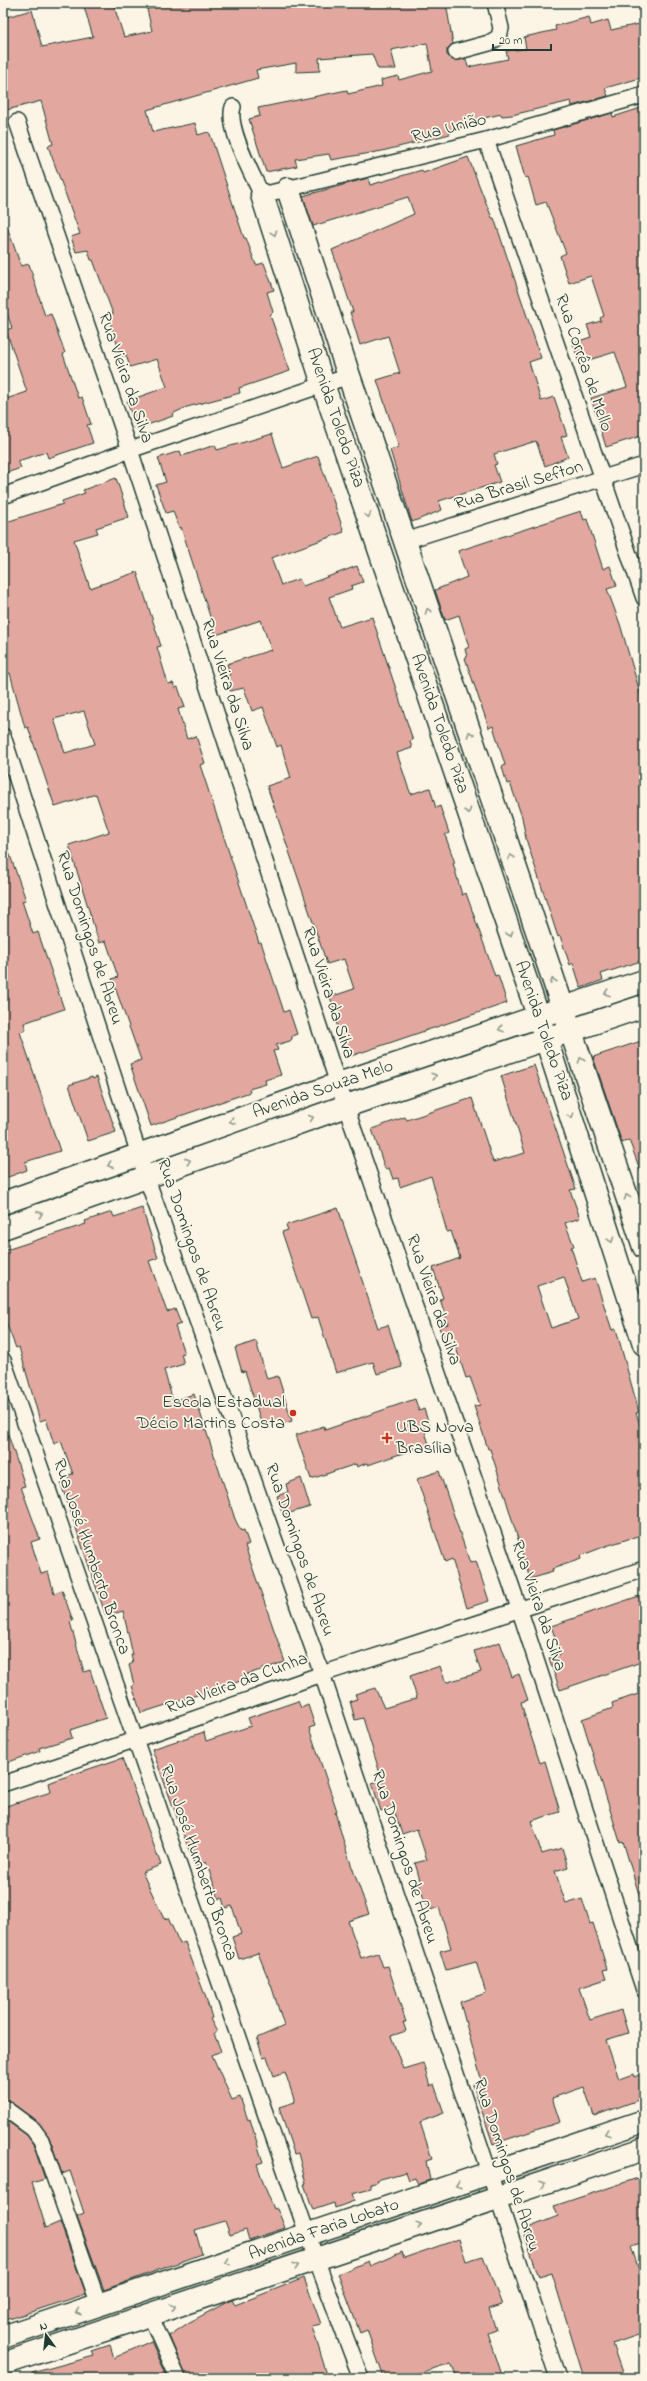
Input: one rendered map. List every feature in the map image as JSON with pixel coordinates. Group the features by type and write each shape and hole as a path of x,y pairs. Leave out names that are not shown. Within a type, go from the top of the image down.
{"street":[{"path":"456,52 489,44 499,37 501,28 495,3"},
{"name":"Rua União","path":"262,196 486,140 644,95"},
{"name":"Avenida Toledo Piza","path":"233,107 231,119 245,160 262,196 323,384 538,1017 637,1293 644,1344"},
{"name":"Rua Vieira da Silva","path":"17,122 130,450 338,1084 519,1608 644,1990"},
{"name":"Rua Corrêa de Mello","path":"486,140 644,598"},
{"name":"Avenida Toledo Piza","path":"288,189 349,376 644,1247"},
{"path":"3,496 130,450 349,376"},
{"name":"Rua Brasil Sefton","path":"405,541 644,465"},
{"name":"Rua Domingos de Abreu","path":"3,736 146,1176 322,1674 558,2378"},
{"name":"Avenida Souza Melo","path":"3,1203 338,1084 644,980"},
{"name":"Avenida Souza Melo","path":"3,1228 346,1106 644,1006"},
{"name":"Rua José Humberto Bronca","path":"3,1360 316,2260 361,2378"},
{"name":"Rua Vieira da Cunha","path":"3,1784 322,1674 519,1608 644,1569"},
{"path":"3,2107 33,2129 41,2140 99,2305"},
{"name":"Avenida Faria Lobato","path":"3,2338 644,2121"},
{"name":"Avenida Faria Lobato","path":"3,2364 644,2149"},
{"path":"150,2315 178,2378"}],"building":[{"path":"83,3 113,3 124,37 152,31 147,9 160,6 159,3 446,3 453,44 447,49 447,55 454,61 466,59 468,67 508,59 506,51 526,49 524,37 556,30 555,26 589,17 591,25 608,20 611,30 644,23 644,77 605,88 608,96 572,106 571,101 512,115 502,116 501,114 472,121 473,125 449,130 450,134 382,151 331,160 329,154 295,159 297,166 266,172 249,119 260,116 258,108 347,90 348,94 382,86 381,80 398,76 399,80 432,71 427,43 391,50 396,69 378,69 372,54 319,58 320,71 296,72 296,63 256,70 258,78 147,110 153,132 195,123 198,135 208,132 210,134 244,238 246,238 256,265 264,263 274,290 267,292 273,312 270,315 290,371 239,388 240,393 187,407 172,414 173,416 136,429 127,401 167,387 157,359 130,367 126,355 121,356 108,316 113,314 93,260 91,260 88,250 76,252 71,237 80,234 48,146 53,144 41,101 3,111 3,18 32,10 42,47 93,37"},
{"path":"644,107 644,435 606,447 591,398 627,387 615,352 579,363 573,343 591,337 587,325 601,321 600,318 604,316 591,276 569,283 560,256 566,253 546,202 536,205 528,177 525,178 516,146 554,135 553,130 612,113 613,117"},
{"path":"468,157 492,218 494,218 541,358 529,362 541,401 554,397 567,435 561,437 568,457 545,466 536,441 494,454 497,464 494,465 500,482 439,501 442,510 412,522 390,450 399,447 377,380 400,373 388,336 360,345 350,312 353,312 332,250 414,214 408,197 313,226 303,196 368,178 370,185 422,170 423,173"},
{"path":"3,221 5,221 21,266 29,264 45,316 51,314 65,353 63,354 78,398 82,397 91,424 87,425 93,443 48,458 46,452 18,461 21,468 3,474 3,400 27,392 6,330 12,328 3,301"},
{"path":"272,434 283,468 318,456 344,532 271,558 281,585 299,579 303,586 357,566 363,582 351,586 352,589 329,597 340,627 372,617 413,740 410,741 412,748 397,753 408,787 411,794 430,788 436,808 440,806 449,833 445,835 455,863 453,863 462,895 466,893 495,976 498,975 507,1003 348,1057 336,1022 338,1021 330,997 354,989 344,959 327,964 267,786 291,778 281,745 277,747 263,707 252,711 244,688 230,691 225,676 230,675 227,664 271,650 261,620 216,635 181,527 179,528 173,511 166,513 156,485 166,482 158,458 180,451 182,456 215,445 217,450"},
{"path":"116,478 129,517 96,528 98,533 74,540 90,588 137,572 161,646 157,647 168,684 173,683 175,688 178,687 185,707 178,709 187,739 196,736 205,763 200,765 259,943 261,942 284,1012 289,1010 297,1034 292,1036 290,1041 276,1045 278,1050 273,1051 281,1075 265,1080 266,1084 249,1089 250,1092 151,1126 130,1064 141,1060 112,979 118,977 106,941 99,943 69,845 109,832 96,794 55,807 28,727 25,728 10,673 3,675 3,523 63,504 62,501 85,493 83,490","holes":["84,711 95,744 65,753 54,719"]},
{"path":"581,511 584,520 587,519 603,569 610,566 617,586 607,589 620,624 644,706 644,960 601,974 603,980 581,988 573,963 570,965 560,936 558,937 526,839 522,817 510,783 507,784 502,767 505,765 493,726 489,728 465,658 467,657 465,649 469,647 459,615 445,620 435,590 467,577 458,551"},
{"path":"6,844 26,900 22,901 33,934 38,932 64,1009 24,1023 26,1030 20,1032 60,1151 25,1162 27,1170 3,1179 3,1000 8,998 3,985 3,845"},
{"path":"644,1040 644,1175 642,1175 629,1140 622,1143 593,1057"},
{"path":"534,1065 576,1189 570,1190 580,1218 565,1223 574,1246 571,1247 582,1282 595,1278 612,1330 616,1329 639,1412 636,1413 644,1436 644,1534 580,1556 581,1559 552,1569 553,1572 530,1579 490,1449 488,1449 474,1406 480,1405 470,1377 466,1378 453,1339 444,1342 439,1327 448,1324 440,1299 443,1298 433,1268 460,1258 451,1231 447,1232 431,1176 400,1187 398,1178 393,1179 389,1168 385,1169 372,1129 405,1117 407,1120 472,1098 493,1162 525,1153 501,1076","holes":["564,1277 578,1319 551,1328 537,1286"]},
{"path":"92,1077 93,1079 97,1077 116,1132 88,1141 69,1085"},
{"path":"142,1208 158,1258 149,1261 167,1312 175,1309 181,1324 175,1326 184,1353 181,1354 184,1364 164,1370 173,1401 194,1394 235,1519 241,1531 244,1530 249,1544 245,1546 285,1662 245,1675 247,1679 141,1713 132,1686 134,1685 129,1665 133,1663 131,1655 133,1655 123,1611 106,1616 61,1484 69,1481 68,1475 73,1474 61,1441 54,1444 46,1419 40,1421 19,1347 16,1348 3,1315 3,1251 86,1224 85,1221 112,1212 114,1217"},
{"path":"338,1208 378,1328 388,1325 402,1367 377,1374 373,1362 336,1373 318,1317 311,1319 282,1232 288,1230 286,1225"},
{"path":"256,1341 267,1379 278,1376 292,1421 266,1429 263,1428 245,1371 242,1372 235,1348"},
{"name":"UBS Nova Brasília","path":"415,1399 419,1411 424,1409 431,1430 425,1432 429,1444 368,1465 367,1463 357,1467 356,1464 311,1479 296,1435 324,1426 325,1430"},
{"path":"3,1428 6,1428 25,1486 21,1487 40,1539 31,1542 41,1574 48,1572 54,1593 62,1590 73,1621 70,1622 84,1672 90,1670 106,1718 70,1730 72,1738 39,1748 40,1751 3,1764"},
{"path":"439,1471 470,1563 476,1561 489,1601 467,1608 452,1559 445,1562 417,1479"},
{"path":"301,1478 310,1507 283,1515 277,1496 288,1492 286,1484"},
{"path":"639,1596 640,1599 644,1598 644,1661 560,1690 549,1658 561,1654 551,1626"},
{"path":"500,1642 512,1677 519,1674 528,1700 521,1702 528,1727 540,1763 545,1761 560,1812 531,1821 542,1854 562,1848 568,1867 555,1871 566,1904 582,1899 590,1924 593,1923 607,1969 603,1970 606,1979 579,1988 590,2020 621,2010 628,2033 606,2040 619,2079 633,2074 634,2077 644,2073 644,2098 594,2116 584,2087 552,2098 560,2122 493,2144 473,2085 482,2082 460,2002 486,1993 476,1962 446,1970 440,1951 451,1948 439,1907 428,1911 418,1881 420,1880 415,1863 427,1860 417,1829 402,1834 393,1807 381,1811 372,1783 382,1780 363,1718 355,1720 350,1701 357,1699 355,1694 375,1688 384,1708 417,1698 410,1676 440,1666 445,1681 448,1682 481,1672 474,1651"},
{"path":"644,1692 644,1898 640,1898 623,1841 620,1842 582,1719 613,1708 612,1703"},
{"path":"298,1701 301,1708 308,1705 315,1726 309,1728 337,1811 335,1812 347,1853 369,1914 348,1921 361,1958 378,1953 383,1967 388,1966 406,2022 403,2022 406,2031 391,2036 403,2069 423,2063 430,2086 434,2084 444,2113 420,2122 432,2159 426,2161 430,2180 418,2184 415,2178 409,2180 406,2172 377,2180 378,2182 371,2184 371,2189 352,2194 354,2201 335,2208 334,2203 313,2210 304,2184 306,2184 298,2153 294,2154 279,2107 295,2102 285,2072 274,2076 267,2057 263,2058 257,2038 284,2026 272,1988 258,1953 239,1959 232,1937 241,1934 232,1906 225,1908 222,1898 219,1899 206,1862 195,1866 152,1749 204,1732 206,1741 251,1726 248,1718"},
{"path":"122,1758 161,1865 142,1872 164,1919 168,1918 180,1944 185,1942 206,1998 212,2018 210,2019 217,2032 214,2034 221,2051 212,2055 232,2100 240,2097 248,2120 250,2119 263,2162 257,2164 274,2209 277,2208 285,2228 249,2240 246,2230 230,2235 225,2221 195,2230 202,2254 104,2290 77,2216 84,2213 70,2171 62,2174 49,2137 40,2124 8,2100 3,2098 3,1823 9,1821 3,1807 51,1792 49,1783"},
{"path":"3,2118 27,2135 33,2144 45,2179 32,2183 46,2228 60,2222 86,2294 3,2321"},
{"path":"644,2176 644,2242 631,2246 644,2285 644,2333 612,2344 624,2378 584,2378 552,2273 539,2277 523,2230 558,2216 554,2206"},
{"path":"459,2239 466,2261 483,2256 502,2305 489,2309 496,2330 488,2333 503,2378 475,2378 473,2372 457,2377 451,2363 416,2374 417,2378 384,2378 367,2330 360,2333 338,2274 368,2261 370,2266 402,2252 404,2258"},
{"path":"304,2278 321,2324 312,2326 328,2378 187,2378 169,2336 188,2323 229,2301 232,2300 235,2305"},
{"path":"151,2341 168,2378 32,2378 32,2373 94,2356 92,2351 110,2345 114,2358"}],"place":[{"name":"Escola Estadual Décio Martins Costa","path":"293,1413"},
{"name":"UBS Nova Brasília","path":"387,1438"}]}
